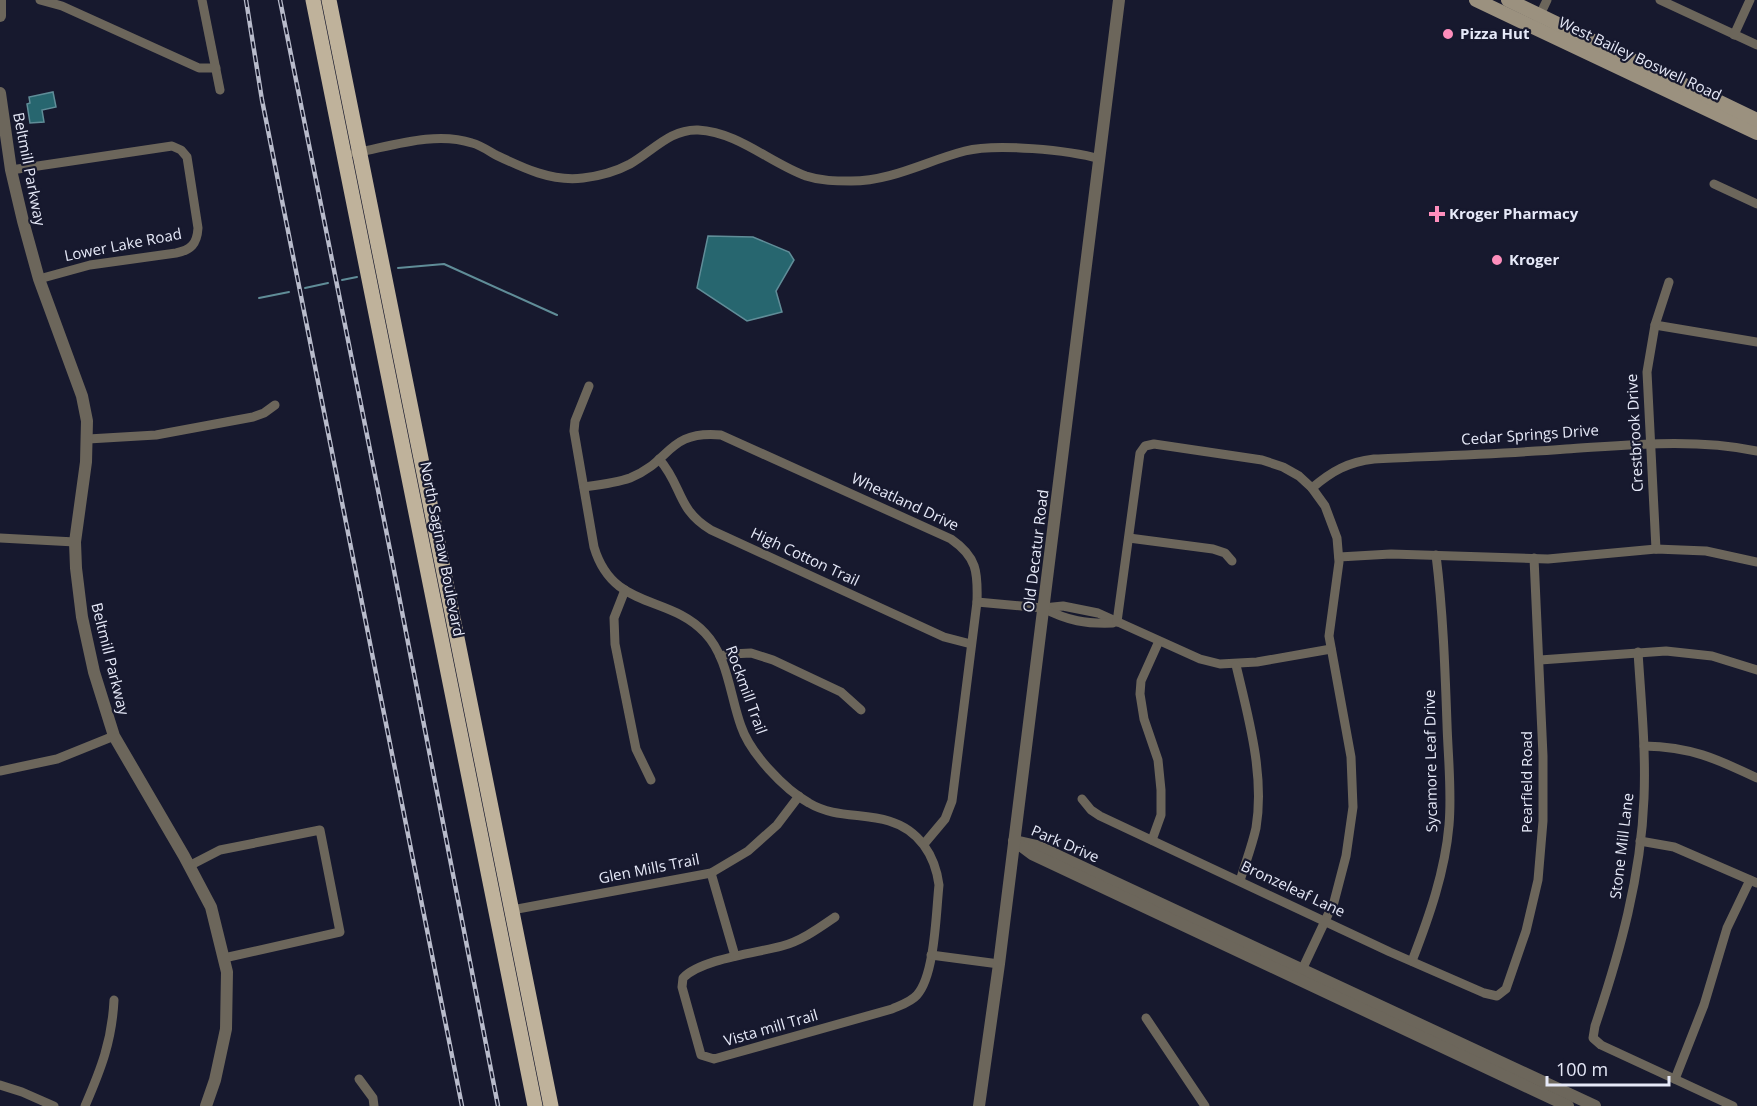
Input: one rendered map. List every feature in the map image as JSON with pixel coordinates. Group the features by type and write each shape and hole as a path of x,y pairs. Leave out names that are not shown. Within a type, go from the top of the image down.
{"main road":[{"name":"North Saginaw Boulevard","path":"313,0 352,153 512,910 551,1106"},
{"name":"North Saginaw Boulevard","path":"329,0 352,153 535,1106"},
{"name":"West Bailey Boswell Road","path":"1476,0 1537,21 1757,120"},
{"name":"West Bailey Boswell Road","path":"1508,0 1537,21 1757,133"}],"street":[{"path":"0,16 1,0"},
{"path":"40,0 63,3 199,68 216,68"},
{"path":"202,0 220,90"},
{"name":"Old Decatur Road","path":"980,1106 1119,0"},
{"path":"1537,21 1547,0"},
{"path":"1660,0 1757,45"},
{"path":"1734,34 1750,0"},
{"name":"Beltmill Parkway","path":"0,93 11,170 39,279 82,396 87,421 88,439 75,542 82,617 94,672 114,736 211,907 227,972 225,1029 215,1080 206,1106"},
{"path":"352,153 421,140 453,139 472,143 534,172 554,177 579,179 606,175 630,164 673,135 698,130 725,136 805,175 822,180 872,181 968,150 1007,148 1079,153 1100,159"},
{"name":"Lower Lake Road","path":"11,170 172,146 181,150 187,157 198,228 194,246 176,254 90,265 39,279"},
{"path":"1714,183 1757,204"},
{"name":"Crestbrook Drive","path":"1656,549 1647,372 1655,325 1669,282"},
{"path":"1655,325 1757,342"},
{"name":"Rockmill Trail","path":"589,386 575,421 574,431 598,560 614,582 624,590 696,624 706,633 720,656 746,740 780,779 799,796 824,810 888,820 902,826 924,844 933,859 939,885 927,979 913,999 892,1009"},
{"path":"88,439 156,435 253,417 275,405"},
{"name":"Wheatland Drive","path":"584,487 630,478 659,459 679,441 693,436 721,435 962,546 974,561 978,579 952,801 945,819 924,844"},
{"name":"Cedar Springs Drive","path":"1312,488 1328,474 1356,461 1651,442 1710,444 1757,451"},
{"path":"1118,622 1140,453 1145,446 1154,444 1262,460 1283,467 1299,476 1312,488 1332,520 1339,557 1330,624 1330,649 1338,677 1351,757 1353,807 1346,856 1334,902 1300,974"},
{"name":"High Cotton Trail","path":"659,459 670,472 692,516 711,530 944,637 971,644"},
{"path":"0,538 75,542"},
{"path":"1129,538 1213,549 1225,553 1232,561"},
{"path":"1339,557 1391,554 1534,558 1601,555 1656,549 1706,551 1757,562"},
{"name":"Sycamore Leaf Drive","path":"1412,961 1428,920 1441,874 1449,825 1447,716 1436,555"},
{"name":"Pearfield Road","path":"1497,996 1506,989 1526,931 1538,880 1544,821 1540,660 1534,558"},
{"path":"624,590 614,618 615,644 636,749 651,780"},
{"path":"977,602 1043,608 1064,619 1094,623 1118,622 1200,659 1220,664 1236,665 1330,649"},
{"path":"1152,840 1161,815 1161,790 1158,760 1144,718 1140,694 1141,681 1159,640"},
{"path":"1540,660 1638,651 1666,651 1712,656 1757,670"},
{"name":"Stone Mill Lane","path":"1638,651 1644,746 1644,799 1640,840 1626,928 1594,1026 1593,1038 1601,1045 1675,1079"},
{"path":"720,656 741,652 773,660 841,692 861,710"},
{"path":"1236,665 1252,741 1258,786 1256,828 1240,881"},
{"path":"0,771 57,759 114,736"},
{"path":"1644,746 1697,752 1757,778"},
{"name":"Glen Mills Trail","path":"512,910 711,873 748,851 777,825 799,796"},
{"name":"Bronzeleaf Lane","path":"1083,799 1091,810 1100,816 1412,961 1484,993 1497,996"},
{"path":"189,866 220,850 320,830 340,932 224,958"},
{"path":"1640,840 1674,847 1753,882 1727,928 1704,1005 1675,1079 1732,1106"},
{"name":"Park Drive","path":"1014,841 1037,846 1568,1106"},
{"path":"711,873 735,956 783,946 817,930 835,917"},
{"path":"931,955 999,964"},
{"name":"Vista mill Trail","path":"735,956 702,967 683,978 682,987 701,1055 714,1059 892,1009"},
{"name":"Park Drive","path":"1300,974 1595,1106"},
{"path":"85,1106 103,1064 114,1000"},
{"path":"1146,1018 1205,1106"},
{"path":"359,1079 373,1098 374,1106"},
{"path":"0,1085 54,1106"}],"shaded area":[{"path":"53,92 56,107 42,110 44,122 30,123 27,104 30,103 29,97"},
{"path":"708,236 753,237 789,252 794,260 776,291 782,312 747,321 697,288"}],"waterway":[{"path":"398,268 444,264 557,315"},
{"path":"342,280 357,277"},
{"path":"305,288 328,283"},
{"path":"259,298 289,292"}],"railway":[{"path":"246,0 262,100 462,1106"},
{"path":"280,0 498,1106"}],"place":[{"name":"Pizza Hut","path":"1448,34"},
{"name":"Kroger Pharmacy","path":"1437,214"},
{"name":"Kroger","path":"1497,260"}]}
